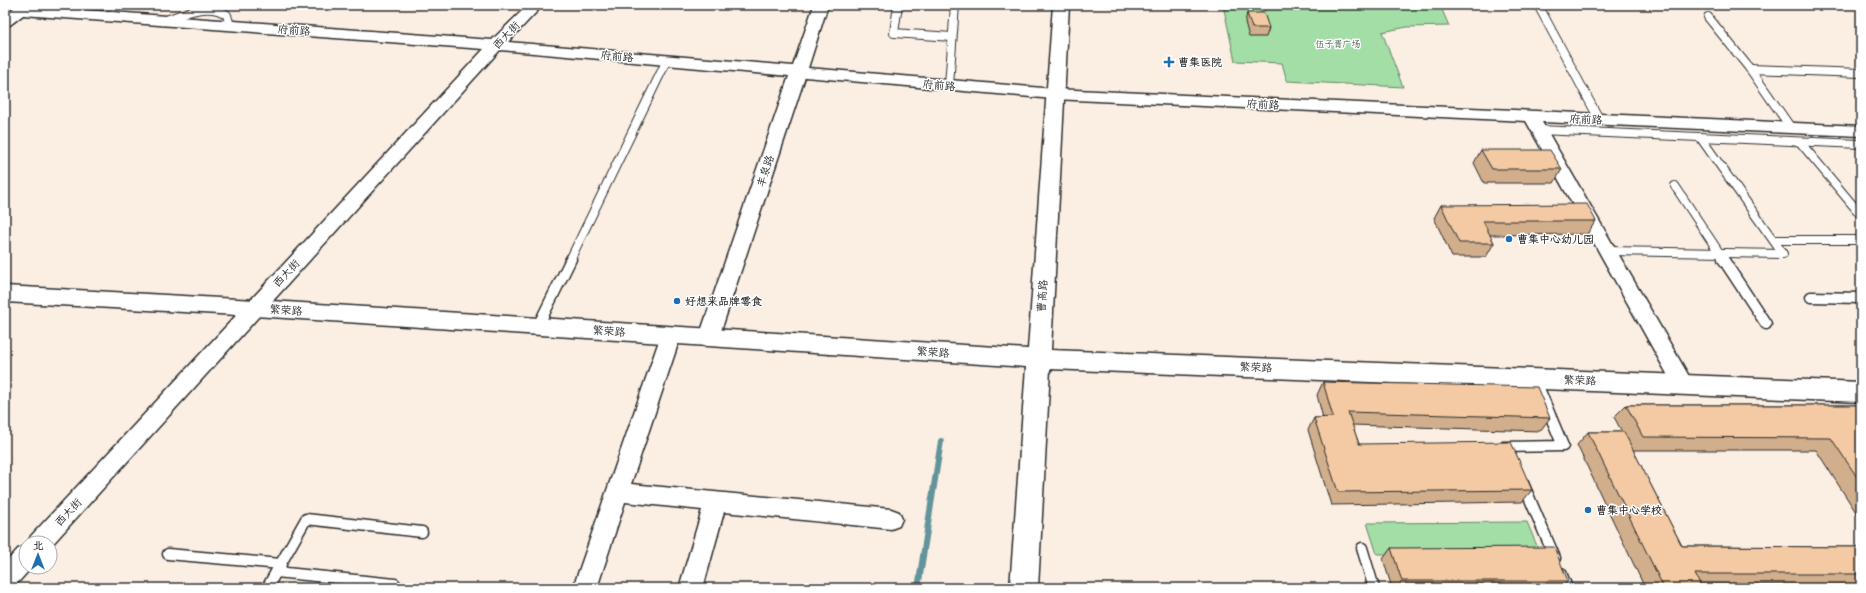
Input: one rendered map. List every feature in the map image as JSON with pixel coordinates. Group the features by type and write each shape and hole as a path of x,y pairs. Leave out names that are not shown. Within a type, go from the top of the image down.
{"street":[{"name":"西大街","path":"46,535 496,45 536,5"},
{"name":"丰泉路","path":"710,337 821,5"},
{"name":"曹高路","path":"1024,588 1054,94 1061,5"},
{"name":"府前路","path":"23,8 164,21 496,45 1054,94 1535,123 1599,119 1861,131"},
{"path":"5,22 23,8"},
{"path":"1535,123 1683,384"},
{"name":"繁荣路","path":"5,294 255,308 1038,359 1861,392"},
{"path":"585,588 671,335"},
{"path":"618,492 891,519"},
{"path":"691,588 716,502"},
{"path":"5,580 18,566"}],"lane":[{"path":"898,5 894,33 952,37"},
{"path":"949,85 955,5"},
{"path":"1538,5 1599,119"},
{"path":"164,21 200,8 220,8 228,15 230,26"},
{"path":"1708,17 1750,69 1791,128"},
{"path":"538,326 668,60"},
{"path":"1750,69 1861,73"},
{"path":"1535,123 1700,137 1861,144"},
{"path":"1608,251 1783,254 1700,137"},
{"path":"1800,142 1861,215"},
{"path":"1675,186 1766,324"},
{"path":"1774,240 1861,240"},
{"path":"1811,297 1861,298"},
{"path":"1492,447 1563,446 1535,379"},
{"path":"1508,447 1514,461"},
{"path":"1520,475 1567,588"},
{"path":"267,588 306,519 422,532"},
{"path":"1362,548 1374,588"},
{"path":"168,554 395,584"}],"green space":[{"name":"伍子胥广场","path":"1223,5 1440,5 1449,26 1407,27 1382,32 1403,87 1287,81 1282,63 1235,61"},
{"path":"1527,522 1540,553 1377,554 1367,523"}],"building":[{"path":"1247,13 1264,13 1269,28 1252,28"},
{"path":"1481,150 1550,150 1562,169 1492,169"},
{"path":"1587,204 1596,221 1483,221 1494,243 1459,243 1441,205"},
{"path":"1323,382 1537,387 1550,418 1348,412 1359,444 1511,442 1532,490 1338,492 1314,418 1333,417"},
{"path":"1626,405 1861,405 1861,483 1831,438 1643,437"},
{"path":"1588,432 1624,432 1682,546 1861,547 1861,574 1695,574 1702,588 1664,588"},
{"path":"1554,547 1568,581 1402,581 1391,548"}],"waterway":[{"path":"918,588 941,441"}],"place":[{"name":"曹集医院","path":"1169,62"},
{"name":"曹集中心幼儿园","path":"1509,239"},
{"name":"好想来品牌零食","path":"677,301"},
{"name":"曹集中心学校","path":"1588,510"}]}
